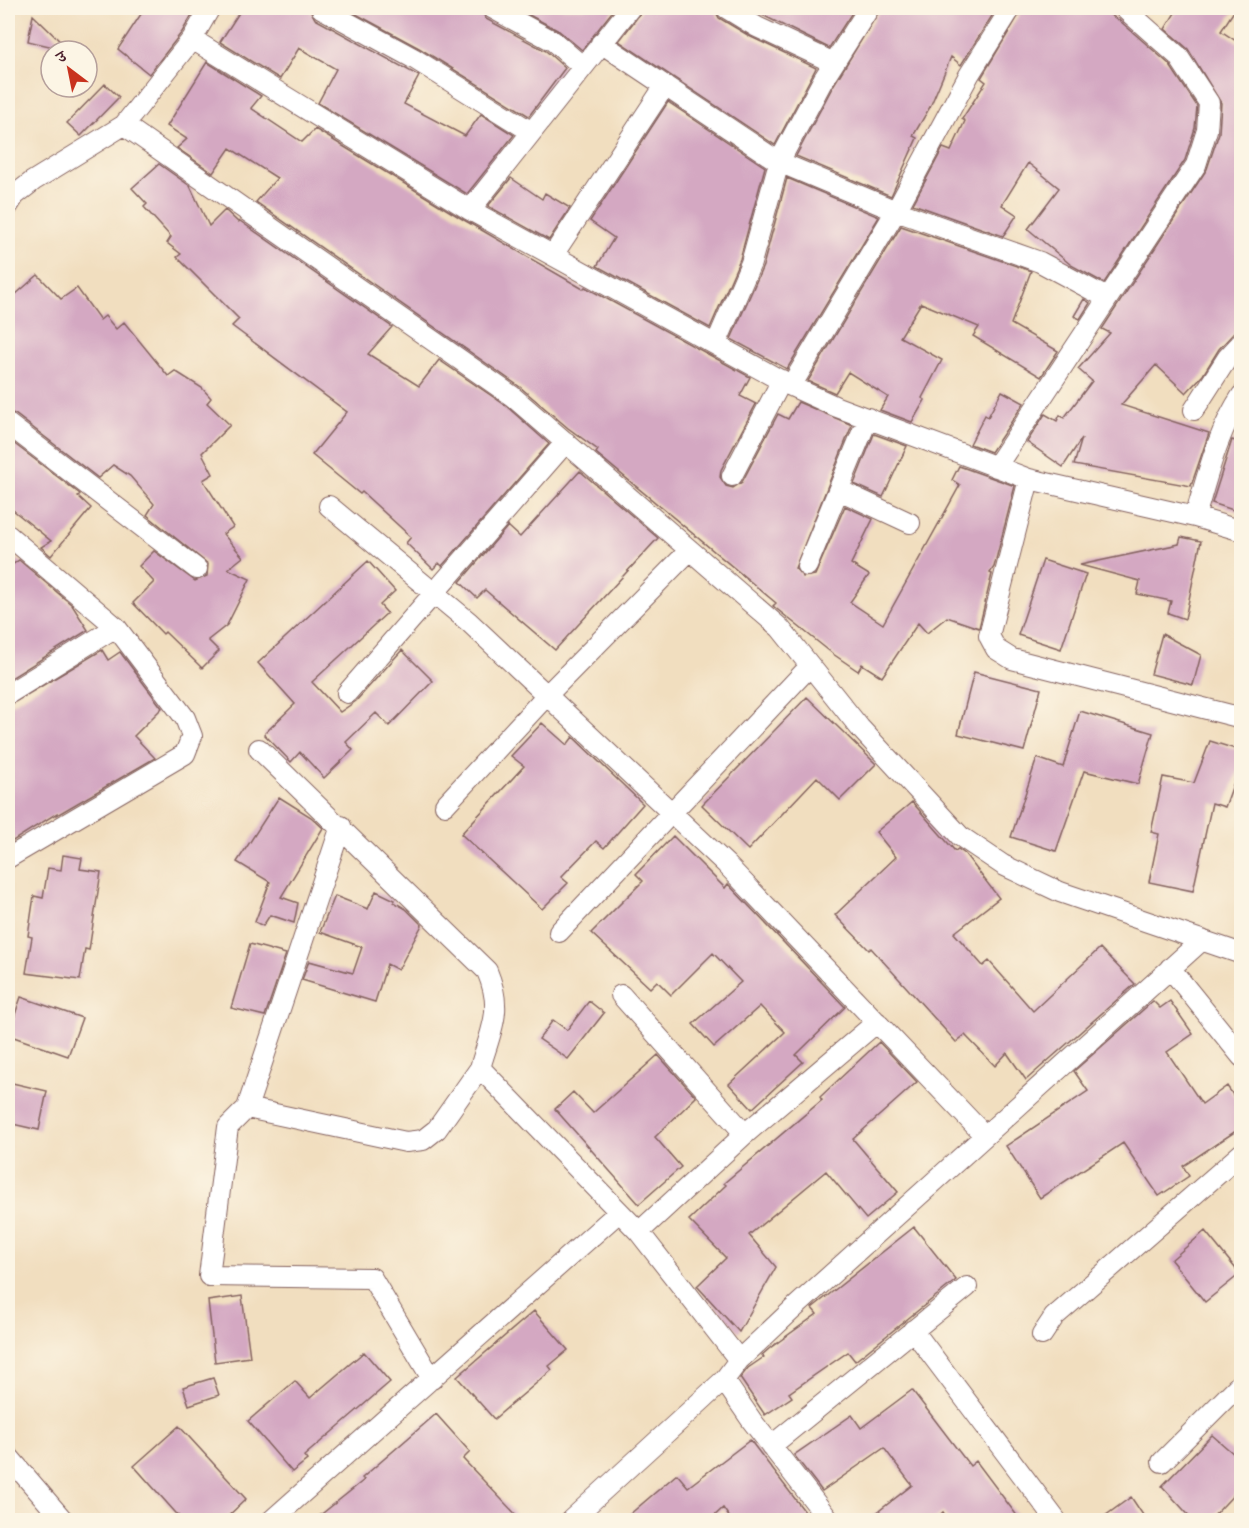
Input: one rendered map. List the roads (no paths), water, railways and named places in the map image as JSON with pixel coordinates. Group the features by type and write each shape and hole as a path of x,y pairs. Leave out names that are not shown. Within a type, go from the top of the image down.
{"street":[{"path":"8,206 15,195 33,181 124,125 192,39 210,8"},
{"path":"321,8 412,58 530,131"},
{"path":"492,8 553,41 582,66"},
{"path":"470,210 530,131 630,8"},
{"path":"726,8 757,27 834,63"},
{"path":"716,344 751,263 766,218 779,162 834,63 869,8"},
{"path":"732,476 787,383 896,211 969,75 1011,8"},
{"path":"996,468 1196,165 1207,130 1209,103 1178,56 1124,8"},
{"path":"192,39 470,210 608,288 787,383 868,418 1029,479 1195,517 1242,531"},
{"path":"601,43 779,162 896,211 1040,262 1107,298"},
{"path":"553,255 664,87"},
{"path":"124,125 512,396 780,628 860,728 960,836 1003,865 1060,892 1242,954"},
{"path":"1194,410 1234,362 1242,342"},
{"path":"1195,517 1214,450 1228,416 1242,395"},
{"path":"807,566 868,418"},
{"path":"8,424 197,569"},
{"path":"347,693 432,592 566,442"},
{"path":"1029,479 989,636 996,649 1012,659 1242,718"},
{"path":"839,490 910,523"},
{"path":"329,506 469,622 726,864 985,1136"},
{"path":"8,535 116,627 185,718 192,736 185,754 8,858"},
{"path":"445,805 547,695 690,550"},
{"path":"8,694 116,627"},
{"path":"558,932 810,666"},
{"path":"247,1108 406,1142 423,1140 436,1129 480,1068 497,1010 496,992 487,971 341,826 259,749"},
{"path":"341,826 247,1108 228,1127 209,1276 372,1278 432,1379"},
{"path":"571,1521 724,1380 740,1360 1202,940"},
{"path":"1170,968 1242,1057"},
{"path":"621,995 745,1134"},
{"path":"639,1232 745,1134 877,1022"},
{"path":"480,1068 639,1232 740,1360"},
{"path":"1042,1335 1054,1317 1242,1153"},
{"path":"272,1521 619,1212"},
{"path":"771,1446 967,1287"},
{"path":"913,1330 1056,1521"},
{"path":"724,1380 829,1521"},
{"path":"1162,1462 1242,1382"},
{"path":"8,1456 63,1521"}]}
